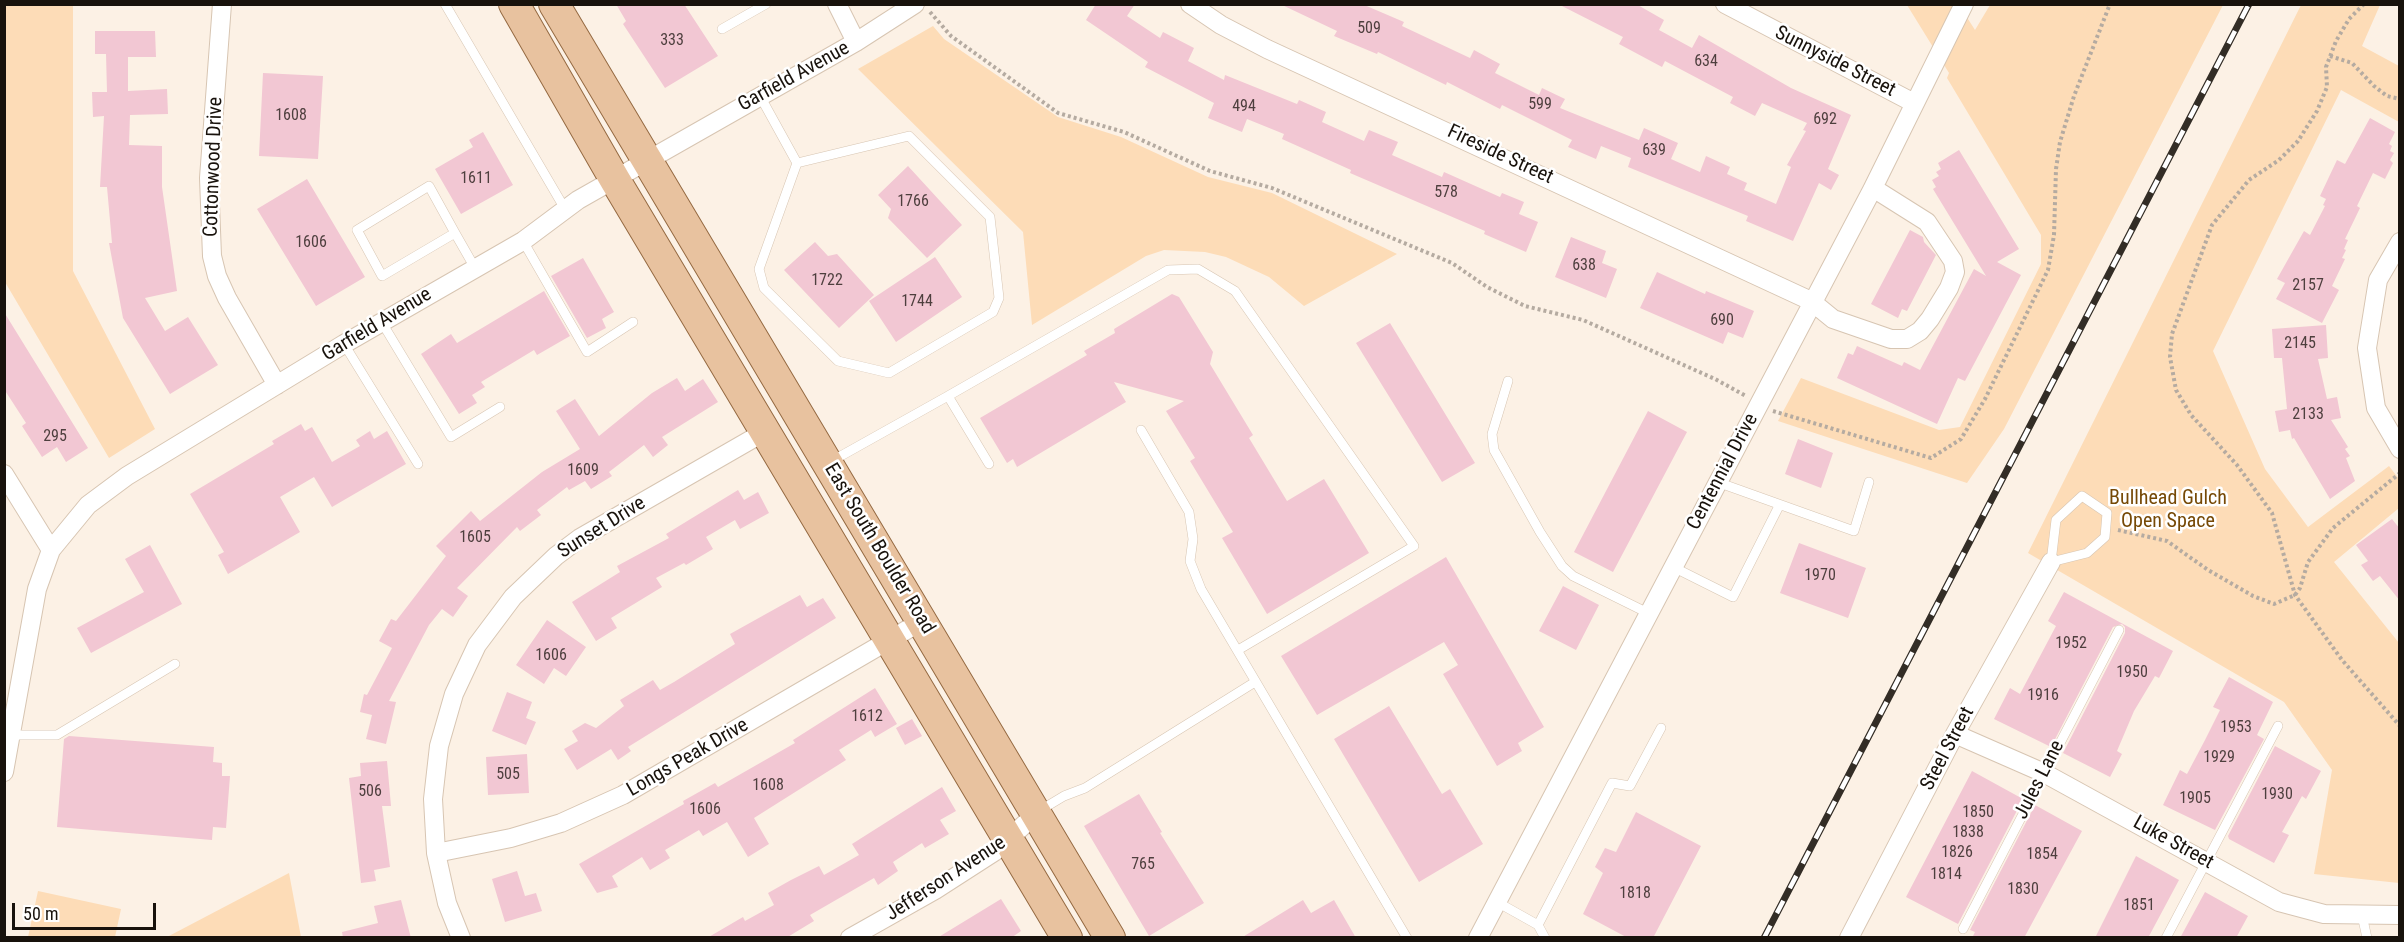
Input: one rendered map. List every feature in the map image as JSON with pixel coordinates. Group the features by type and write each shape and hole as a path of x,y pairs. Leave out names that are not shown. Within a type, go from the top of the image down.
{"main road":[{"name":"East South Boulder Road","path":"514,4 615,180 1067,938"},
{"name":"East South Boulder Road","path":"554,4 1110,938"}],"street":[{"name":"Cottonwood Drive","path":"222,4 209,178 212,256 217,276 227,298 277,385"},
{"path":"837,4 856,42"},
{"name":"Garfield Avenue","path":"4,772 30,615 51,550 75,519 102,494 381,321 523,241 565,209 856,42 915,4"},
{"name":"Fireside Street","path":"1191,4 1221,25 1266,49 1456,134 1811,301"},
{"name":"Sunnyside Street","path":"1725,4 1914,103"},
{"name":"Centennial Drive","path":"1478,938 1811,301 1873,188 1964,4"},
{"path":"1811,301 1833,319 1891,339 1907,339 1920,331 1930,319 1949,288 1955,272 1953,261 1937,234 1927,222 1873,188"},
{"path":"2400,242 2379,280 2367,348 2376,408 2400,449"},
{"name":"Sunset Drive","path":"461,938 447,903 436,853 433,800 439,746 454,694 477,645 513,597 556,556 580,538 766,431"},
{"path":"4,474 51,550"},
{"name":"Steel Street","path":"1849,938 1955,734 2051,562"},
{"name":"Longs Peak Drive","path":"436,853 512,838 561,823 623,795 922,621"},
{"name":"Luke Street","path":"1955,734 2044,773 2279,902 2324,914 2400,915"},
{"name":"Jefferson Avenue","path":"850,938 935,890 994,852 1036,813"}],"lane":[{"path":"445,4 565,209"},
{"path":"722,29 766,4"},
{"path":"760,96 798,163 759,269 764,288 838,361 890,373 993,312 999,298 990,218 909,136 798,163"},
{"path":"455,233 382,276 357,230 429,186 475,268"},
{"path":"523,241 587,352 633,322"},
{"path":"828,463 1168,270 1198,269 1235,291 1414,546 1238,650"},
{"path":"381,321 451,437 500,407"},
{"path":"344,344 418,464"},
{"path":"1508,381 1492,434 1494,450 1540,532 1562,566 1573,576 1648,613"},
{"path":"948,396 989,464"},
{"path":"1141,430 1189,512 1193,524 1192,570 1255,682 1407,938"},
{"path":"1717,482 1854,531 1869,482"},
{"path":"2082,495 2107,513 2105,528 2105,537 2087,553 2051,562 2056,520 2082,495"},
{"path":"1673,567 1733,597 1779,506"},
{"name":"Jules Lane","path":"1963,929 2119,630"},
{"path":"11,735 57,735 175,664"},
{"path":"1036,813 1064,796 1085,788 1255,682"},
{"path":"2166,938 2278,726"},
{"path":"1538,925 1612,783 1630,786 1661,728"},
{"path":"1497,902 1538,925 1545,938"},
{"path":"2362,915 2367,938"}],"path":[{"path":"924,4 951,36 1058,113 1124,132 1210,171 1272,188 1452,263 1487,286 1525,306 1583,320 1715,379 1781,415 1930,458 1960,439 1985,399 2048,270 2054,235 2056,169 2060,142 2074,96 2110,4"},
{"path":"2364,4 2349,19 2330,56 2326,67 2327,87 2317,111 2298,141 2279,160 2249,180 2212,225 2172,333 2170,357 2176,390 2191,415 2237,465 2272,513 2286,553 2295,595 2342,660 2400,726"},
{"path":"2330,56 2352,63 2387,96 2400,99"},
{"path":"2105,528 2167,541 2208,570 2253,596 2274,604 2295,595 2300,588 2308,562 2333,528 2400,473"}],"green space":[{"path":"4,5 73,5 73,271 155,429 109,458 5,282"},
{"path":"1907,5 1959,5 1975,30 1990,5 2223,5 2004,429 1967,483 1778,421 1801,378 1939,430 1960,427 2041,264 2041,235 1947,78 1949,73"},
{"name":"Bullhead Gulch Open Space","path":"2301,5 2380,5 2362,46 2399,66 2399,122 2341,90 2213,351 2265,469 2308,527 2389,466 2399,479 2399,508 2334,562 2399,643 2399,883 2314,874 2332,770 2284,702 2028,553"},
{"path":"933,26 944,39 1058,117 1121,137 1208,177 1272,193 1397,254 1304,306 1269,277 1226,257 1205,252 1164,250 1146,256 1032,325 1023,232 858,69"},
{"path":"289,873 301,937 167,937"},
{"path":"38,891 121,909 115,937 28,937"}],"building":[{"path":"616,4 684,4 718,56 665,88 623,24 626,21"},
{"path":"1096,4 1135,4 1127,16 1160,38 1163,32 1194,48 1188,61 1224,80 1225,75 1297,104 1299,100 1326,112 1322,122 1364,141 1369,130 1398,142 1392,155 1442,177 1444,172 1500,197 1502,193 1524,202 1519,214 1538,222 1526,252 1484,234 1485,231 1350,173 1351,170 1282,139 1284,134 1247,119 1242,132 1208,118 1214,103 1145,67 1148,62 1086,20"},
{"path":"1280,4 1362,4 1404,22 1402,26 1470,58 1474,50 1500,64 1495,73 1539,95 1542,88 1565,99 1560,108 1639,140 1644,128 1678,143 1671,159 1700,172 1706,156 1730,167 1727,174 1747,183 1744,190 1776,204 1791,167 1787,165 1806,131 1803,130 1807,123 1762,103 1755,116 1730,103 1733,97 1665,61 1662,67 1619,44 1623,37 1558,4 1636,4 1664,20 1659,30 1692,48 1699,35 1791,88 1851,115 1828,169 1839,175 1831,190 1819,183 1793,241 1746,221 1748,216 1628,167 1631,158 1601,146 1596,159 1568,147 1572,140 1502,105 1500,109 1447,82 1446,85 1378,52 1377,54 1334,36 1337,31"},
{"path":"95,31 155,31 156,57 128,57 128,91 167,89 168,114 130,115 129,145 162,146 162,187 177,291 145,298 165,331 188,317 218,365 170,394 123,318 109,243 112,243 107,187 100,187 104,116 93,117 92,92 107,92 106,54 95,54"},
{"path":"263,73 323,76 318,159 259,156"},
{"path":"2370,118 2395,132 2389,144 2392,146 2390,151 2394,153 2390,160 2393,163 2385,179 2373,173 2357,206 2360,208 2345,239 2348,240 2342,258 2345,259 2332,286 2339,290 2322,323 2276,299 2285,283 2277,279 2304,231 2310,235 2325,206 2323,205 2326,199 2320,196 2337,160 2345,164"},
{"path":"483,132 513,185 461,214 435,169 473,147 469,140"},
{"path":"1959,150 2019,249 1997,262 2021,275 1965,381 1958,378 1937,424 1837,378 1848,353 1853,355 1857,346 1902,366 1904,362 1920,370 1974,269 1986,276 1933,189 1936,187 1932,180 1939,176 1936,172 1941,169 1938,163"},
{"path":"908,166 962,225 927,258 888,218 891,209 878,195"},
{"path":"307,179 365,277 316,306 257,209"},
{"path":"1910,230 1923,237 1924,242 1936,255 1907,311 1902,309 1898,318 1871,304"},
{"path":"1571,237 1606,251 1602,263 1617,269 1606,298 1555,277"},
{"path":"815,242 828,256 837,254 874,295 839,328 784,270"},
{"path":"935,257 962,297 896,342 869,301"},
{"path":"583,258 614,312 602,319 606,328 587,338 551,276"},
{"path":"1657,272 1705,294 1706,291 1754,311 1743,338 1728,332 1723,344 1640,308"},
{"path":"544,291 570,336 537,355 534,350 481,382 485,387 472,395 477,403 459,414 421,354 451,334 457,343"},
{"path":"1172,294 1179,297 1213,352 1210,364 1253,435 1249,438 1287,501 1324,479 1369,553 1267,614 1222,538 1233,532 1190,461 1195,458 1166,411 1184,401 1114,382 1126,402 1017,467 1013,459 1007,463 980,418 1087,355 1084,351 1115,333 1114,329"},
{"path":"4,312 88,448 66,462 57,447 42,457 22,426 26,423 4,389"},
{"path":"1390,323 1475,463 1442,482 1356,343"},
{"path":"2326,325 2328,358 2318,359 2327,399 2337,397 2341,418 2331,420 2348,447 2345,449 2350,456 2346,458 2355,481 2330,499 2294,438 2292,439 2290,430 2279,432 2275,411 2287,409 2282,358 2274,358 2272,329"},
{"path":"677,378 685,391 703,379 718,402 662,437 668,445 653,457 644,445 609,472 612,476 591,489 585,481 569,490 567,487 537,510 541,515 520,531 517,527 457,588 468,596 453,617 442,609 429,625 389,701 396,702 386,744 366,739 372,715 360,712 364,694 367,695 392,648 379,641 391,619 396,621 446,556 436,546 471,511 480,521 542,472 580,449 556,411 575,399 599,436 652,393"},
{"path":"1648,411 1687,432 1613,572 1574,552"},
{"path":"301,424 305,431 312,427 332,462 360,446 356,440 370,431 374,439 387,431 406,464 332,507 314,477 280,497 300,532 228,574 218,555 224,552 190,494 274,444 272,441"},
{"path":"1798,439 1833,453 1821,488 1785,474"},
{"path":"738,490 744,500 758,492 769,513 740,529 735,520 706,537 713,549 686,565 684,563 656,578 662,587 611,618 617,628 596,641 572,602 620,572 617,566 669,538 666,534"},
{"path":"2392,519 2400,529 2400,601 2380,576 2373,581 2361,565 2368,561 2356,545"},
{"path":"1799,543 1866,568 1848,618 1780,593"},
{"path":"150,545 182,604 91,653 77,628 144,592 125,559"},
{"path":"1446,557 1544,727 1518,743 1522,751 1497,766 1443,674 1458,665 1444,642 1317,715 1281,656"},
{"path":"1563,586 1599,605 1576,650 1539,631"},
{"path":"2064,592 2173,651 2159,678 2155,676 2134,711 2117,751 2122,754 2110,777 2063,753 2125,633 2125,627 2122,624 2113,627 2051,747 1994,719 2010,688 2020,694 2056,626 2048,621"},
{"path":"800,595 807,607 823,598 836,618 628,747 631,751 618,760 611,749 577,770 564,749 578,741 572,731 585,723 596,728 624,706 620,700 653,680 660,690 674,682 735,644 730,634"},
{"path":"547,620 586,647 566,676 554,668 544,684 516,665"},
{"path":"2229,677 2273,702 2257,735 2264,739 2215,830 2163,805 2180,770 2187,774 2205,740 2220,710 2213,707"},
{"path":"875,688 897,724 875,737 871,730 839,750 846,760 754,818 769,844 748,857 727,822 703,836 699,830 665,850 670,858 650,870 642,857 612,876 618,887 597,893 579,864 684,804 683,801 715,783 718,787 795,743 793,740"},
{"path":"507,692 532,702 526,718 536,722 526,745 492,731"},
{"path":"1389,706 1442,794 1450,789 1483,844 1419,882 1334,739"},
{"path":"912,719 922,736 905,745 896,728"},
{"path":"69,736 214,747 213,762 222,763 222,776 230,776 226,828 213,827 212,840 57,827 64,739"},
{"path":"2275,746 2321,771 2306,799 2302,796 2282,832 2289,835 2274,863 2229,839 2228,836"},
{"path":"527,754 529,793 488,795 486,757"},
{"path":"387,761 391,806 382,806 390,867 374,870 376,881 361,883 349,778 361,776 360,763"},
{"path":"1972,771 2023,799 1958,924 1906,897"},
{"path":"942,787 956,811 940,820 949,834 925,848 922,843 893,862 898,871 878,885 874,878 810,915 814,921 786,938 707,938 743,917 745,921 774,905 768,893 791,880 819,866 824,875 859,855 852,844"},
{"path":"1139,794 1162,832 1160,833 1204,903 1149,936 1084,826"},
{"path":"2035,805 2082,831 2024,938 1972,938 1975,932 1970,930"},
{"path":"1636,812 1701,846 1653,938 1628,938 1583,914 1603,873 1595,867 1605,848 1616,852"},
{"path":"2136,856 2179,880 2148,938 2095,938"},
{"path":"517,871 525,896 536,893 542,911 505,922 492,879"},
{"path":"2205,892 2248,916 2236,938 2180,938"},
{"path":"1001,899 1021,931 1011,938 937,938"},
{"path":"401,900 411,938 343,938 342,932 378,923 374,906"},
{"path":"1303,900 1311,913 1334,900 1356,938 1241,938"}],"railway":[{"path":"1764,938 2249,4"}]}
